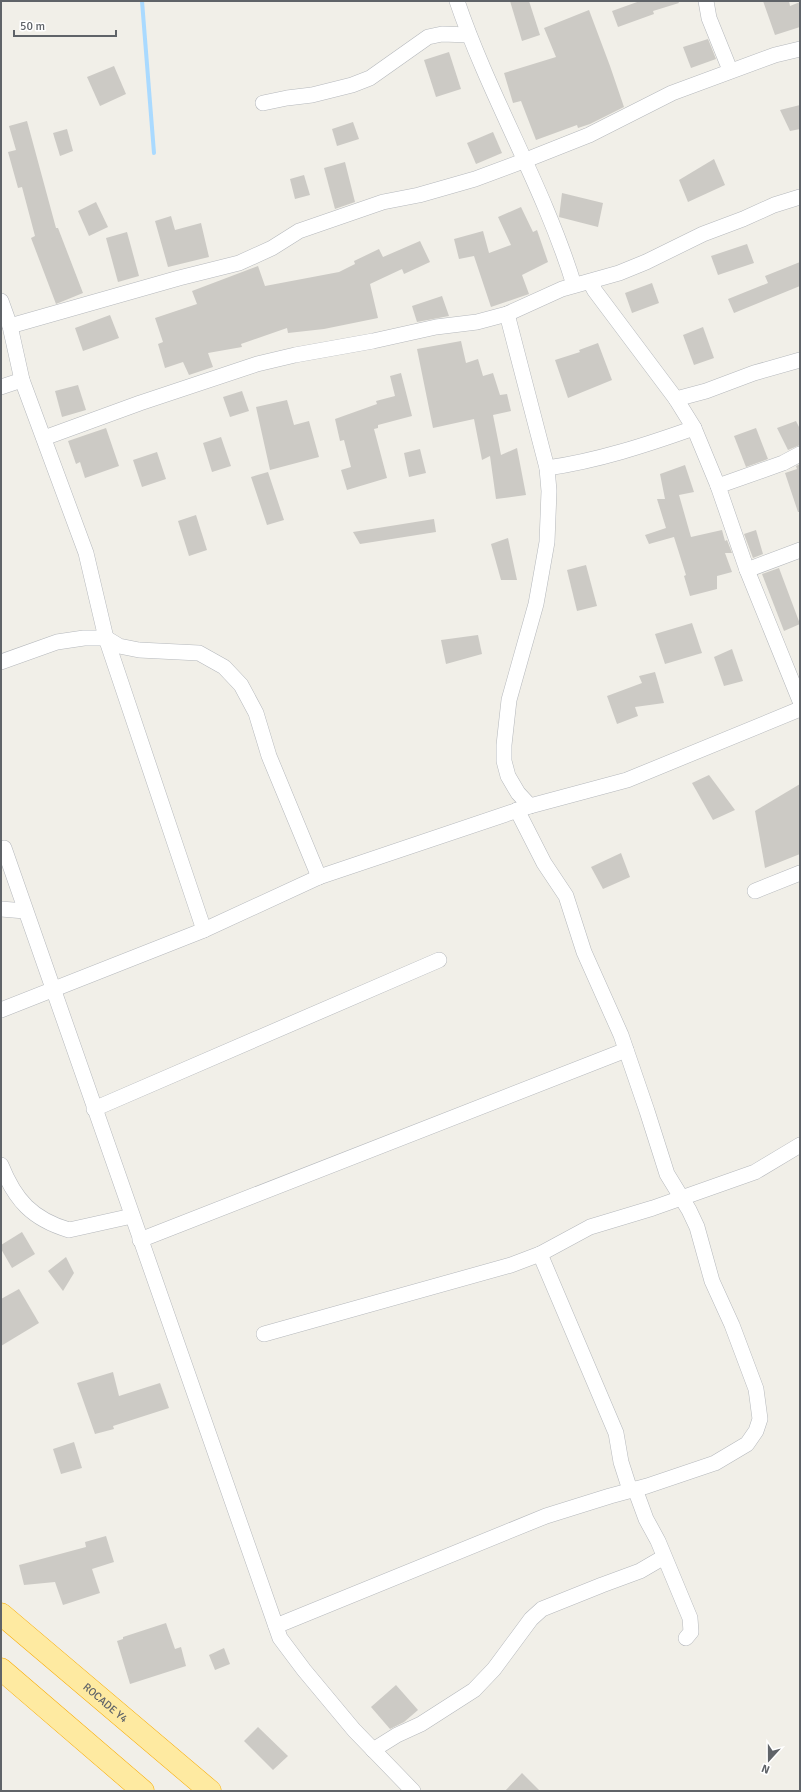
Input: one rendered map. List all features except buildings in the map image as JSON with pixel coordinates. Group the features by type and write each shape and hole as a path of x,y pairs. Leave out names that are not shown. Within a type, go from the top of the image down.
{"highway":[{"name":"ROCADE Y4","path":"1,1614 210,1791"},
{"path":"1,1669 143,1791"}],"street":[{"path":"457,1 469,35 526,160 574,285"},
{"path":"706,1 709,18 730,70"},
{"path":"263,103 312,95 352,85 370,78 428,37 442,34 469,35"},
{"path":"10,326 179,278 239,263 272,248 299,231 383,202 419,195 447,187 526,160 589,135 672,93 730,70 775,55 800,49"},
{"path":"44,438 140,403 257,364 436,327 477,322 507,314 574,285 590,282 646,262 703,234 743,219 774,205 800,197"},
{"path":"590,282 595,292 676,399 694,428 718,486 747,570 800,701"},
{"path":"1,301 10,326 22,380 86,553 106,638 204,930"},
{"path":"276,1626 546,1516 694,1472 715,1463 747,1444 756,1431 760,1420 756,1389 732,1325 712,1281 697,1227 689,1210 667,1174 626,1050 584,952 566,896 544,863 518,793 508,776 504,761 504,745 509,700 536,604 547,542 549,491 547,468 507,314"},
{"path":"676,399 706,391 754,373 800,360"},
{"path":"1,387 22,380"},
{"path":"547,468 574,464 646,444 694,428"},
{"path":"718,486 783,463 800,454"},
{"path":"747,570 800,550"},
{"path":"1,662 57,642 84,638 106,638 119,646 139,650 199,653 224,667 241,684 256,713 269,756 319,877"},
{"path":"1,1010 204,930 319,877 524,808 627,780 800,709"},
{"path":"4,848 52,991 280,1638 304,1670 354,1730 413,1791"},
{"path":"756,891 800,873"},
{"path":"1,909 25,911"},
{"path":"94,1109 439,960"},
{"path":"140,1240 626,1050"},
{"path":"264,1334 511,1264 540,1254 590,1227 653,1208 680,1197 755,1172 800,1146"},
{"path":"1,1166 14,1191 26,1207 42,1220 59,1227 69,1230 132,1216"},
{"path":"540,1254 616,1433 621,1462 646,1519 658,1541 690,1618 691,1632 686,1638"},
{"path":"373,1750 397,1735 421,1724 474,1690 494,1669 531,1619 542,1610 602,1585 640,1572 664,1557"}],"waterway":[{"path":"142,1 154,153"}]}
